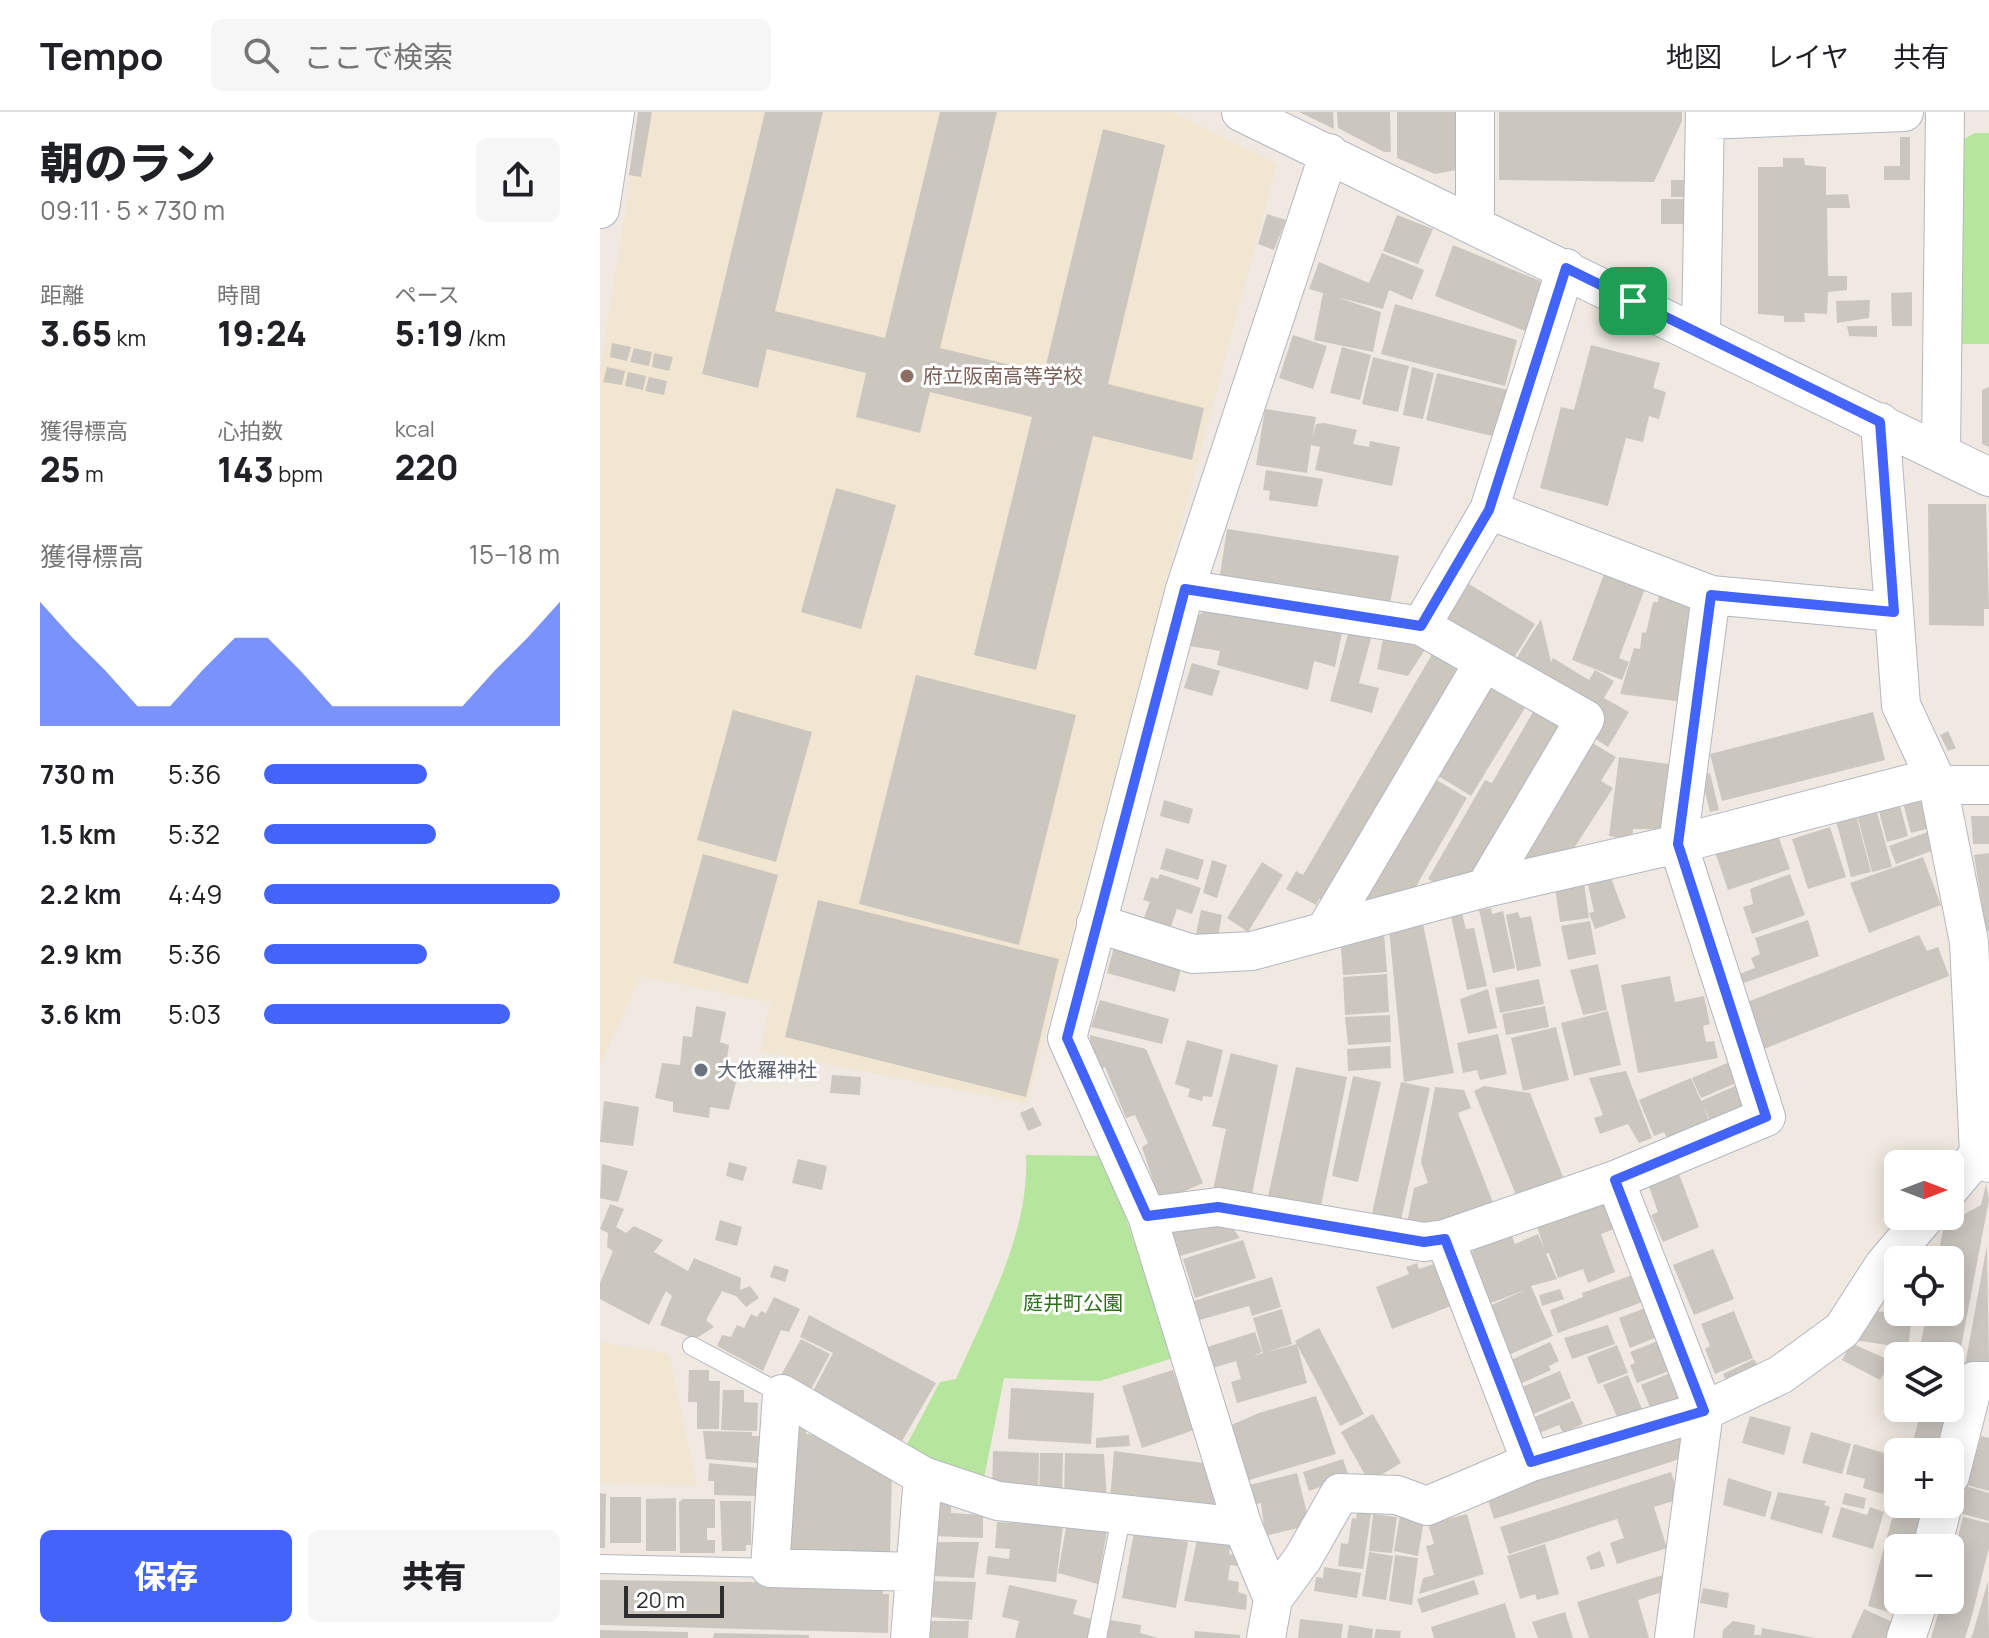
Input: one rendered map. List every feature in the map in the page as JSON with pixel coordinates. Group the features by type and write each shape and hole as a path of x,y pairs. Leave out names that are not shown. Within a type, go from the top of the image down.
{"street":[{"path":"600,209 615,112"},
{"path":"1241,112 1989,477"},
{"path":"1475,112 1475,224"},
{"path":"1701,334 1705,116 1904,112"},
{"path":"1941,453 1945,112"},
{"path":"1273,1599 1243,1527 1147,1216 1067,1038 1185,589 1329,153"},
{"path":"1421,626 1489,510 1566,268"},
{"path":"1880,422 1901,705 1936,781 1969,942 1984,1159 1964,1176"},
{"path":"1489,510 1711,595 1894,612"},
{"path":"1185,589 1421,626 1585,719 1485,888"},
{"path":"1147,1216 1218,1207 1424,1242 1445,1239 1615,1180 1766,1117 1678,844 1711,595"},
{"path":"1325,931 1484,662"},
{"path":"1096,923 1193,954 1252,951 1485,888 1936,781 1989,785"},
{"path":"1615,1180 1704,1411 1674,1638"},
{"path":"1266,1638 1273,1599 1303,1558 1340,1493 1397,1495 1427,1506 1531,1462 1704,1411 1780,1375 1842,1330 1884,1265 1914,1230"},
{"path":"1445,1239 1531,1462"},
{"path":"1960,1438 1974,1381 1989,1381"},
{"path":"915,1572 770,1568 782,1394 923,1476 998,1501 1243,1527"},
{"path":"910,1638 923,1476"},
{"path":"1906,1638 1914,1614"}],"lane":[{"path":"692,1346 782,1394"},
{"path":"1097,1638 1122,1513"},
{"path":"600,1564 770,1568"}],"shaded area":[{"path":"641,112 1172,112 1277,164 1027,1103 760,1051 770,1002 641,976 600,1065 600,370"},
{"path":"600,1342 669,1354 697,1485 600,1483"}],"green space":[{"path":"1975,133 1989,133 1989,344 1960,344 1960,141"},
{"name":"庭井町公園","path":"1026,1155 1105,1156 1173,1358 1100,1381 1004,1378 982,1488 904,1450 940,1382 956,1379 1004,1270 1021,1213"}],"building":[{"path":"638,112 652,112 641,177 629,175"},
{"path":"765,112 823,112 775,311 885,338 940,112 997,112 940,348 1044,373 1103,129 1165,145 1108,384 1204,408 1192,460 1093,436 1036,670 974,655 1032,417 930,392 920,433 856,417 866,373 767,349 758,388 702,374"},
{"path":"1299,112 1333,112 1334,129"},
{"path":"1337,112 1390,112 1391,152 1384,152 1338,128"},
{"path":"1397,112 1457,112 1456,170 1435,174 1397,158"},
{"path":"1499,112 1682,112 1682,121 1654,182 1499,180"},
{"path":"1900,137 1910,137 1910,180 1884,180 1884,166 1900,166"},
{"path":"1783,158 1804,158 1805,165 1826,167 1826,195 1848,194 1850,208 1827,208 1828,276 1847,276 1847,290 1828,292 1827,314 1804,313 1805,322 1784,322 1784,316 1758,314 1758,167 1783,167"},
{"path":"1671,180 1687,180 1687,197 1671,197"},
{"path":"1661,199 1687,199 1687,224 1661,224"},
{"path":"1267,214 1286,220 1274,250 1258,244"},
{"path":"1397,215 1433,229 1418,264 1383,251"},
{"path":"1453,245 1545,283 1525,331 1435,296"},
{"path":"1382,253 1424,270 1412,300 1389,290 1383,309 1336,297 1381,312 1373,352 1314,340 1323,293 1309,289 1319,262 1369,283"},
{"path":"1912,292 1912,326 1892,326 1891,293"},
{"path":"1870,300 1869,318 1837,323 1836,301"},
{"path":"1395,304 1517,340 1505,386 1381,354"},
{"path":"1847,326 1877,326 1877,337 1849,336"},
{"path":"1293,335 1327,346 1313,389 1279,378"},
{"path":"612,343 631,347 627,361 610,357"},
{"path":"1591,345 1660,363 1653,388 1666,392 1659,419 1649,416 1643,442 1626,438 1608,506 1540,488 1561,407 1574,410"},
{"path":"1342,347 1371,355 1360,400 1330,393"},
{"path":"634,348 652,352 649,366 630,362"},
{"path":"654,353 673,357 669,371 652,367"},
{"path":"1373,357 1409,366 1398,412 1362,404"},
{"path":"607,367 625,371 622,385 603,382"},
{"path":"1412,367 1434,373 1423,419 1403,415"},
{"path":"628,372 646,376 643,390 625,386"},
{"path":"1437,373 1508,390 1496,437 1426,420"},
{"path":"649,377 667,381 664,395 645,391"},
{"path":"1989,387 1989,447 1982,444 1982,390"},
{"path":"1265,409 1316,417 1312,440 1316,424 1324,423 1357,430 1353,444 1369,447 1370,441 1400,447 1392,486 1315,470 1320,447 1311,445 1307,473 1256,465"},
{"path":"1266,470 1323,479 1317,507 1269,500 1270,491 1263,490"},
{"path":"836,488 896,505 861,629 801,612"},
{"path":"1928,504 1986,504 1989,609 1984,609 1984,626 1929,625"},
{"path":"1227,529 1399,556 1389,609 1219,581"},
{"path":"1607,566 1648,581 1619,658 1629,662 1622,680 1572,660"},
{"path":"1469,584 1535,624 1507,669 1441,629"},
{"path":"1659,594 1693,599 1683,702 1620,694 1634,648 1640,649 1642,632 1646,633 1653,602 1658,602"},
{"path":"1208,609 1342,633 1335,667 1314,661 1308,690 1217,665 1220,651 1190,646 1197,616"},
{"path":"1541,619 1551,662 1553,658 1589,680 1595,670 1614,681 1604,698 1629,712 1608,747 1586,733 1509,670"},
{"path":"1349,630 1372,635 1359,683 1379,688 1372,713 1330,701"},
{"path":"1384,635 1428,645 1408,676 1377,669"},
{"path":"1438,644 1474,665 1329,905 1319,899 1316,905 1286,889 1296,871 1303,875"},
{"path":"1192,663 1220,671 1212,696 1184,688"},
{"path":"916,675 1076,715 1019,945 859,904"},
{"path":"1495,676 1531,698 1471,796 1435,774"},
{"path":"1537,705 1571,725 1469,879 1443,888 1428,879 1485,780 1492,783"},
{"path":"733,710 812,732 776,862 697,840"},
{"path":"1873,712 1885,760 1722,801 1710,754"},
{"path":"1948,731 1956,748 1948,751 1940,735"},
{"path":"1591,742 1616,757 1601,781 1613,788 1567,859 1532,868 1513,858"},
{"path":"1619,757 1675,765 1667,817 1659,829 1633,829 1632,840 1609,836"},
{"path":"1710,773 1719,810 1710,812 1701,775"},
{"path":"1433,778 1467,798 1411,895 1359,907"},
{"path":"1925,793 1934,827 1911,833 1902,799"},
{"path":"1898,798 1908,836 1887,842 1877,804"},
{"path":"1164,800 1193,809 1189,824 1160,816"},
{"path":"1875,805 1892,867 1872,872 1856,811"},
{"path":"1855,811 1871,872 1851,877 1835,817"},
{"path":"1971,816 1989,816 1989,844 1973,844"},
{"path":"1830,827 1846,877 1808,889 1792,839"},
{"path":"1776,830 1790,869 1728,890 1715,852"},
{"path":"1933,830 1940,848 1896,864 1889,846"},
{"path":"1166,848 1204,860 1198,880 1160,869"},
{"path":"1989,853 1989,931 1986,932 1974,855"},
{"path":"703,854 778,875 748,984 673,963"},
{"path":"1923,857 1941,905 1869,933 1850,883"},
{"path":"1212,860 1227,865 1217,898 1203,893"},
{"path":"1262,862 1283,875 1248,932 1227,918"},
{"path":"1160,874 1201,888 1192,914 1177,909 1169,932 1142,923 1150,902 1143,900 1151,877 1158,879"},
{"path":"1790,874 1805,915 1752,934 1743,907 1753,904 1750,889"},
{"path":"1611,878 1626,918 1595,929 1589,913 1594,912 1588,885"},
{"path":"1584,883 1589,918 1560,922 1555,888"},
{"path":"818,900 1059,959 1026,1097 785,1037"},
{"path":"1491,908 1492,914 1503,911 1515,968 1493,973 1479,910"},
{"path":"1201,910 1222,915 1217,941 1195,939"},
{"path":"1461,910 1466,929 1474,928 1487,986 1467,990 1450,912"},
{"path":"1518,912 1520,918 1531,916 1541,966 1517,971 1506,915"},
{"path":"1422,919 1454,1073 1404,1082 1389,929"},
{"path":"1808,920 1819,956 1738,985 1734,976 1755,968 1751,958 1760,954 1755,938"},
{"path":"1590,921 1596,954 1568,960 1561,926"},
{"path":"1384,933 1387,972 1343,975 1340,935"},
{"path":"1919,935 1927,951 1938,947 1949,976 1761,1050 1742,1004"},
{"path":"1114,947 1182,965 1175,992 1107,973"},
{"path":"1598,964 1607,1010 1583,1015 1570,970"},
{"path":"1387,974 1389,1012 1345,1015 1343,977"},
{"path":"1670,976 1675,1002 1704,996 1710,1024 1703,1026 1706,1042 1714,1041 1718,1058 1638,1073 1621,985"},
{"path":"1539,979 1544,1004 1500,1013 1495,988"},
{"path":"1488,989 1497,1028 1468,1034 1460,999"},
{"path":"1100,1000 1169,1019 1162,1044 1091,1027"},
{"path":"696,1006 726,1012 720,1042 729,1045 725,1071 738,1074 729,1110 710,1107 709,1118 673,1112 673,1102 655,1098 662,1063 680,1065 683,1036 692,1037"},
{"path":"1545,1006 1549,1027 1506,1035 1502,1014"},
{"path":"1608,1011 1621,1065 1574,1076 1561,1023"},
{"path":"1390,1015 1391,1042 1348,1045 1345,1017"},
{"path":"1556,1027 1569,1080 1523,1091 1511,1038"},
{"path":"1498,1034 1507,1074 1480,1080 1477,1070 1463,1073 1457,1043"},
{"path":"1090,1035 1146,1049 1203,1183 1160,1202 1142,1147 1148,1143 1135,1115 1126,1118 1105,1067 1102,1069 1091,1047"},
{"path":"1187,1040 1223,1050 1212,1097 1203,1096 1202,1101 1188,1097 1190,1089 1175,1084"},
{"path":"1390,1046 1391,1068 1348,1071 1347,1049"},
{"path":"1231,1053 1278,1065 1251,1199 1213,1190 1226,1129 1212,1126"},
{"path":"1734,1060 1743,1080 1701,1098 1692,1078"},
{"path":"1296,1067 1347,1077 1319,1215 1267,1201"},
{"path":"1626,1071 1652,1138 1639,1143 1628,1124 1600,1134 1594,1118 1603,1115 1589,1078"},
{"path":"832,1075 861,1077 860,1095 830,1093"},
{"path":"1353,1076 1381,1082 1358,1182 1332,1176"},
{"path":"1691,1078 1701,1101 1742,1083 1751,1103 1710,1121 1703,1105 1709,1121 1667,1138 1664,1132 1654,1136 1639,1100"},
{"path":"1401,1082 1430,1088 1399,1229 1370,1223"},
{"path":"1484,1086 1530,1093 1563,1177 1516,1195 1474,1091"},
{"path":"1435,1087 1464,1090 1471,1108 1458,1113 1494,1205 1424,1233 1406,1228 1414,1188 1428,1183 1421,1162"},
{"path":"604,1101 639,1107 633,1146 600,1142"},
{"path":"1033,1107 1042,1125 1028,1131 1020,1113"},
{"path":"798,1159 827,1166 822,1190 792,1183"},
{"path":"729,1162 747,1167 743,1181 726,1176"},
{"path":"602,1164 628,1171 618,1202 600,1198"},
{"path":"1679,1174 1699,1227 1663,1242 1651,1215 1658,1212 1649,1187"},
{"path":"1986,1184 1989,1200 1962,1342 1921,1342 1924,1326 1964,1326 1964,1246 1940,1246 1943,1230 1964,1230 1964,1214 1981,1205"},
{"path":"1600,1200 1610,1204 1619,1227 1601,1234 1615,1272 1588,1283 1583,1269 1558,1278 1549,1253 1546,1254 1557,1279 1531,1286 1553,1336 1506,1356 1485,1308 1527,1289 1486,1305 1470,1256 1475,1247 1511,1233 1515,1244 1538,1234 1545,1250 1536,1224"},
{"path":"610,1204 624,1209 616,1227 626,1233 634,1226 663,1240 654,1252 688,1271 694,1258 741,1278 740,1290 750,1286 759,1298 746,1307 736,1296 722,1291 706,1320 714,1327 695,1339 660,1325 672,1296 666,1291 649,1325 600,1299 600,1283 613,1251 607,1247 608,1233 600,1229"},
{"path":"720,1220 742,1227 737,1246 715,1240"},
{"path":"1227,1221 1240,1238 1177,1257 1170,1232"},
{"path":"1243,1240 1256,1278 1195,1298 1183,1259"},
{"path":"1987,1245 1989,1365 1965,1365"},
{"path":"1713,1249 1734,1299 1694,1315 1673,1265"},
{"path":"1417,1263 1419,1269 1434,1264 1451,1306 1392,1329 1376,1287 1409,1274 1406,1267"},
{"path":"774,1265 789,1270 785,1282 770,1277"},
{"path":"1638,1273 1648,1300 1558,1333 1550,1310 1583,1297 1582,1293"},
{"path":"1272,1277 1281,1307 1252,1316 1249,1306 1196,1321 1190,1302"},
{"path":"1560,1289 1564,1299 1542,1306 1539,1295"},
{"path":"774,1297 800,1309 789,1332 781,1330 763,1371 717,1346 722,1335 731,1337 737,1325 744,1328 751,1314 757,1317 761,1311 766,1313"},
{"path":"1645,1308 1662,1335 1630,1348 1619,1318"},
{"path":"1282,1309 1292,1344 1267,1352 1297,1344 1307,1383 1237,1403 1231,1382 1241,1379 1236,1361 1213,1368 1207,1347 1255,1332 1262,1352 1254,1356 1263,1353 1253,1318"},
{"path":"1734,1311 1753,1358 1715,1374 1705,1349 1710,1346 1701,1324"},
{"path":"1876,1311 1884,1312 1884,1326 1911,1326 1909,1342 1884,1342 1884,1345 1853,1340"},
{"path":"809,1315 936,1383 902,1441 812,1393 833,1353 800,1337"},
{"path":"1608,1325 1615,1344 1572,1359 1564,1338"},
{"path":"1319,1328 1364,1414 1340,1426 1295,1341"},
{"path":"801,1339 830,1354 809,1393 780,1377"},
{"path":"1663,1339 1675,1369 1637,1383 1630,1365 1635,1363 1630,1352"},
{"path":"1550,1342 1559,1361 1549,1366 1551,1370 1520,1384 1509,1361"},
{"path":"1851,1343 1884,1358 1884,1373 1880,1380 1842,1360"},
{"path":"1617,1345 1628,1373 1598,1384 1587,1357"},
{"path":"1754,1359 1760,1370 1728,1386 1723,1374"},
{"path":"689,1370 709,1370 709,1381 720,1381 719,1429 697,1429 697,1402 688,1402"},
{"path":"1173,1370 1194,1430 1142,1448 1122,1386"},
{"path":"1677,1370 1686,1391 1677,1395 1679,1401 1652,1412 1641,1385"},
{"path":"1560,1371 1571,1398 1531,1415 1520,1388"},
{"path":"1628,1375 1642,1409 1618,1419 1603,1385"},
{"path":"1011,1388 1094,1393 1091,1444 1008,1439"},
{"path":"723,1390 744,1390 744,1402 758,1403 757,1431 721,1430"},
{"path":"1316,1396 1336,1454 1246,1481 1229,1426 1259,1413"},
{"path":"1573,1401 1583,1424 1563,1433 1559,1425 1539,1433 1532,1418"},
{"path":"1373,1414 1401,1463 1369,1482 1341,1432"},
{"path":"1750,1416 1791,1427 1784,1455 1742,1443"},
{"path":"1918,1422 1949,1422 1949,1438 1914,1438"},
{"path":"793,1424 806,1425 806,1434 832,1435 892,1471 890,1552 788,1549"},
{"path":"703,1431 752,1432 752,1436 759,1436 758,1463 706,1459"},
{"path":"1681,1431 1689,1456 1494,1519 1486,1494"},
{"path":"1811,1432 1851,1444 1842,1474 1802,1463"},
{"path":"1129,1435 1130,1446 1096,1448 1096,1438"},
{"path":"1981,1436 1989,1438 1989,1491 1967,1485"},
{"path":"1854,1444 1884,1453 1883,1494 1863,1488 1865,1479 1846,1474"},
{"path":"993,1451 1039,1453 1038,1494 992,1491"},
{"path":"1114,1451 1203,1463 1215,1495 1214,1509 1110,1500"},
{"path":"1040,1453 1063,1453 1062,1497 1039,1497"},
{"path":"1065,1453 1104,1454 1107,1500 1064,1500"},
{"path":"1343,1459 1349,1477 1309,1491 1303,1472"},
{"path":"709,1463 758,1468 757,1496 714,1495 714,1481 708,1481"},
{"path":"1671,1472 1680,1499 1654,1507 1667,1548 1617,1564 1610,1543 1624,1538 1617,1519 1509,1554 1500,1527"},
{"path":"1297,1473 1310,1525 1265,1536 1261,1503 1254,1505 1249,1485"},
{"path":"1728,1478 1772,1492 1765,1517 1723,1505"},
{"path":"1966,1486 1989,1493 1989,1521 1964,1514"},
{"path":"1778,1492 1826,1501 1824,1505 1830,1507 1822,1534 1770,1519"},
{"path":"600,1493 606,1494 605,1548 600,1548"},
{"path":"1845,1493 1866,1498 1864,1509 1842,1504"},
{"path":"610,1497 641,1497 641,1543 610,1543"},
{"path":"676,1498 676,1551 646,1551 646,1499"},
{"path":"936,1498 951,1499 951,1513 983,1515 983,1538 934,1536"},
{"path":"683,1499 715,1499 715,1528 707,1528 707,1540 715,1540 715,1553 680,1553 679,1502"},
{"path":"720,1501 751,1501 751,1545 746,1545 746,1551 722,1551"},
{"path":"1841,1507 1867,1515 1870,1507 1884,1512 1873,1549 1832,1537"},
{"path":"1357,1512 1371,1514 1363,1569 1338,1566 1341,1543 1348,1544 1352,1518 1356,1519"},
{"path":"1373,1514 1397,1517 1392,1553 1369,1551"},
{"path":"1467,1514 1484,1574 1419,1594 1423,1578 1434,1575 1426,1546 1434,1544 1428,1524"},
{"path":"1400,1515 1424,1520 1418,1556 1394,1551"},
{"path":"1964,1517 1989,1523 1989,1548 1971,1619 1965,1638 1931,1638 1938,1614 1964,1614 1964,1534 1959,1534"},
{"path":"1892,1518 1929,1518 1925,1534 1888,1534"},
{"path":"997,1522 1063,1526 1056,1582 986,1574 988,1556 1009,1559 1010,1549 995,1548"},
{"path":"1067,1522 1107,1530 1098,1584 1058,1573"},
{"path":"1134,1532 1188,1542 1176,1608 1122,1598"},
{"path":"1198,1535 1231,1541 1229,1554 1239,1556 1237,1566 1230,1565 1228,1580 1239,1582 1238,1592 1247,1595 1246,1610 1184,1601"},
{"path":"934,1542 979,1542 974,1578 932,1576"},
{"path":"1545,1544 1559,1594 1537,1600 1535,1594 1520,1599 1507,1556"},
{"path":"1884,1548 1884,1611 1868,1606"},
{"path":"1600,1551 1605,1566 1591,1570 1586,1557"},
{"path":"1369,1552 1393,1556 1386,1600 1362,1596"},
{"path":"1395,1555 1418,1558 1412,1605 1389,1601"},
{"path":"1324,1567 1361,1573 1357,1598 1314,1591 1316,1577 1323,1578"},
{"path":"1666,1574 1662,1592 1638,1600 1649,1638 1589,1638 1577,1602"},
{"path":"600,1580 882,1584 883,1594 889,1594 888,1633 600,1625"},
{"path":"1474,1580 1479,1594 1422,1613 1417,1599"},
{"path":"931,1581 976,1582 972,1620 930,1617"},
{"path":"1988,1581 1989,1638 1971,1638 1973,1633"},
{"path":"1009,1585 1077,1600 1073,1614 1092,1619 1087,1638 1015,1638 1019,1621 1002,1617"},
{"path":"1703,1588 1729,1593 1727,1608 1700,1603"},
{"path":"1505,1603 1516,1638 1434,1638 1431,1627"},
{"path":"1864,1609 1899,1625 1893,1638 1851,1638"},
{"path":"1565,1612 1573,1638 1538,1638 1532,1622"},
{"path":"1300,1619 1343,1624 1341,1638 1298,1638"},
{"path":"1110,1620 1141,1625 1140,1633 1158,1638 1107,1638"},
{"path":"929,1621 969,1621 968,1638 928,1638"},
{"path":"1733,1621 1755,1625 1754,1635 1761,1635 1762,1628 1815,1638 1722,1638 1723,1630"},
{"path":"1349,1625 1373,1629 1372,1638 1347,1638"},
{"path":"1376,1629 1401,1631 1400,1638 1374,1638"},
{"path":"600,1630 688,1632 688,1638 600,1638"},
{"path":"1195,1631 1240,1635 1240,1638 1194,1638"},
{"path":"714,1633 809,1635 809,1638 713,1638"}],"place":[{"name":"府立阪南高等学校","path":"907,376"},
{"name":"大依羅神社","path":"701,1070"}],"route":[{"path":"1566,268 1633,301 1880,422 1894,612 1711,595 1678,844 1766,1117 1615,1180 1704,1411 1531,1462 1445,1239 1424,1242 1218,1207 1147,1216 1067,1038 1185,589 1421,626 1489,510 1566,268"}]}
